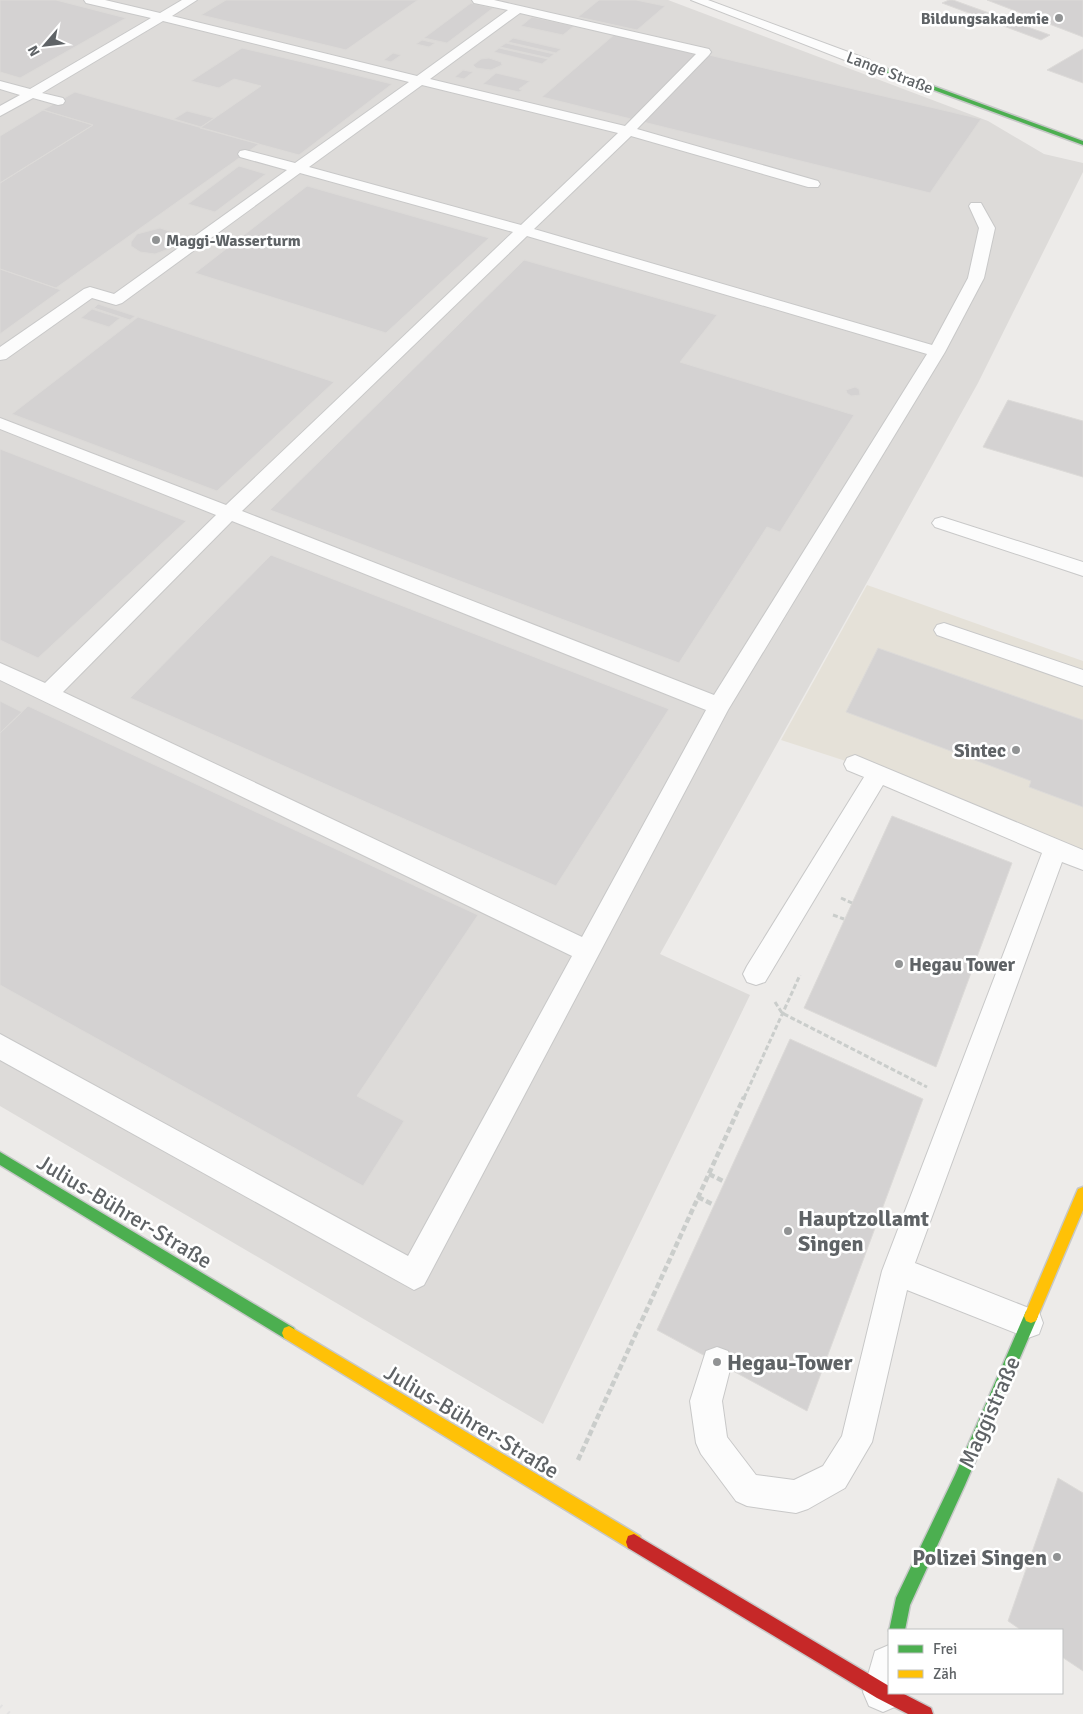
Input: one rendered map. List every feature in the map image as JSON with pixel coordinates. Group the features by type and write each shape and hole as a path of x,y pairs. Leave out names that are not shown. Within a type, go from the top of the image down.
{"street":[{"name":"Lange Straße","path":"865,63 1083,143"},
{"name":"Julius-Bührer-Straße","path":"0,1158 560,1498 888,1690"},
{"name":"Maggistraße","path":"897,1629 902,1604 1028,1323 1083,1194"}],"lane":[{"path":"90,0 628,132 812,184"},
{"path":"0,112 191,0"},
{"path":"48,693 229,513 522,230 628,132 705,52 478,0"},
{"name":"Lange Straße","path":"697,0 865,63"},
{"path":"0,354 90,292 116,300 518,9"},
{"path":"0,85 58,101"},
{"path":"245,154 522,230 937,352"},
{"path":"0,1046 414,1275 589,952 719,706 937,352 976,278 986,228 976,206"},
{"path":"0,423 719,706"},
{"path":"942,524 1083,569"},
{"path":"944,630 1083,678"},
{"path":"0,670 589,952"},
{"path":"855,764 1055,850 1083,860"},
{"path":"756,974 877,775"},
{"path":"717,1362 706,1401 712,1443 746,1490 796,1497 834,1477 856,1442 897,1271 958,1104 1055,850"},
{"path":"897,1271 1028,1323"}],"path":[{"path":"828,913 844,919"},
{"path":"560,1498 801,972"},
{"path":"756,974 782,1013 958,1104"},
{"path":"709,1174 725,1182"},
{"path":"698,1197 714,1205"}],"shaded area":[{"path":"0,0 668,0 988,121 1044,154 1083,163 1083,172 978,383 660,954 750,995 543,1424 0,1106"},
{"path":"867,585 1083,661 1083,860 855,764 781,740"}],"building":[{"path":"0,0 56,0 126,18 20,78 0,72"},
{"path":"226,0 418,0 346,50 201,15"},
{"path":"599,0 636,0 665,6 637,30 578,17"},
{"path":"949,0 1050,35 1041,40 942,3"},
{"name":"Bildungsakademie","path":"987,0 1083,0 1083,37"},
{"path":"471,3 493,8 447,43 424,38"},
{"path":"532,17 574,26 563,35 521,26"},
{"path":"615,34 713,52 709,55 981,119 930,193 542,97"},
{"path":"513,38 561,49 556,53 508,42"},
{"path":"422,40 435,43 429,47 416,44"},
{"path":"506,43 554,54 549,58 500,47"},
{"path":"242,48 392,84 299,155 200,128 261,86 234,79 219,88 191,81"},
{"path":"499,48 548,59 542,64 494,52"},
{"name":"Bildungsakademie","path":"1083,49 1083,83 1047,70"},
{"path":"393,53 401,55 391,62 384,60"},
{"path":"489,58 501,62 502,65 491,70 476,68 473,65 481,59"},
{"path":"463,70 473,72 464,79 455,77"},
{"path":"496,73 530,81 519,89 522,90 519,92 483,84"},
{"path":"75,92 259,144 56,288 0,269 0,183 93,125 43,110"},
{"path":"43,110 93,125 0,183 0,136"},
{"path":"187,111 214,118 201,127 174,119"},
{"path":"239,166 266,174 215,212 188,204"},
{"path":"307,186 489,238 386,333 195,273"},
{"name":"Maggi-Wasserturm","path":"160,228 178,234 181,238 177,246 155,254 140,252 131,246 131,242 137,234"},
{"path":"524,260 717,315 680,362 854,415 780,532 767,527 679,663 270,510"},
{"path":"0,269 61,290 0,334"},
{"path":"98,304 135,316 130,320 94,308"},
{"path":"92,309 120,318 109,327 81,318"},
{"path":"138,317 334,382 217,491 12,414"},
{"path":"855,387 859,389 860,395 851,396 847,393 846,390"},
{"path":"1008,400 1083,421 1083,477 983,447"},
{"path":"0,449 186,521 38,658 0,640"},
{"path":"271,555 669,709 556,886 130,698"},
{"name":"Sintec","path":"878,648 1083,720 1083,807 1029,787 1031,781 846,712"},
{"path":"0,701 22,712 0,733"},
{"path":"28,706 478,915 357,1096 404,1121 363,1186 0,985 0,733"},
{"name":"Hegau Tower","path":"892,816 1012,863 936,1067 804,1008"},
{"name":"Hauptzollamt Singen","path":"790,1039 923,1099 807,1411 657,1330"},
{"name":"Polizei Singen","path":"1058,1478 1083,1493 1083,1671 1063,1658 1063,1629 1020,1629 1008,1621"}],"railway":[{"path":"0,1706 9,1714"}],"traffic: fast":[{"path":"865,63 1083,143"},
{"path":"0,1158 289,1333"},
{"path":"897,1629 902,1604 960,1480 1031,1316"}],"traffic: slow":[{"path":"1031,1316 1083,1194"},
{"path":"289,1333 634,1542"}],"traffic: jam":[{"path":"634,1542 883,1692 925,1714"}],"place":[{"name":"Bildungsakademie","path":"1059,18"},
{"name":"Maggi-Wasserturm","path":"156,240"},
{"name":"Sintec","path":"1016,750"},
{"name":"Hegau Tower","path":"899,964"},
{"name":"Hauptzollamt Singen","path":"788,1231"},
{"name":"Hegau-Tower","path":"717,1362"},
{"name":"Polizei Singen","path":"1057,1557"}]}
